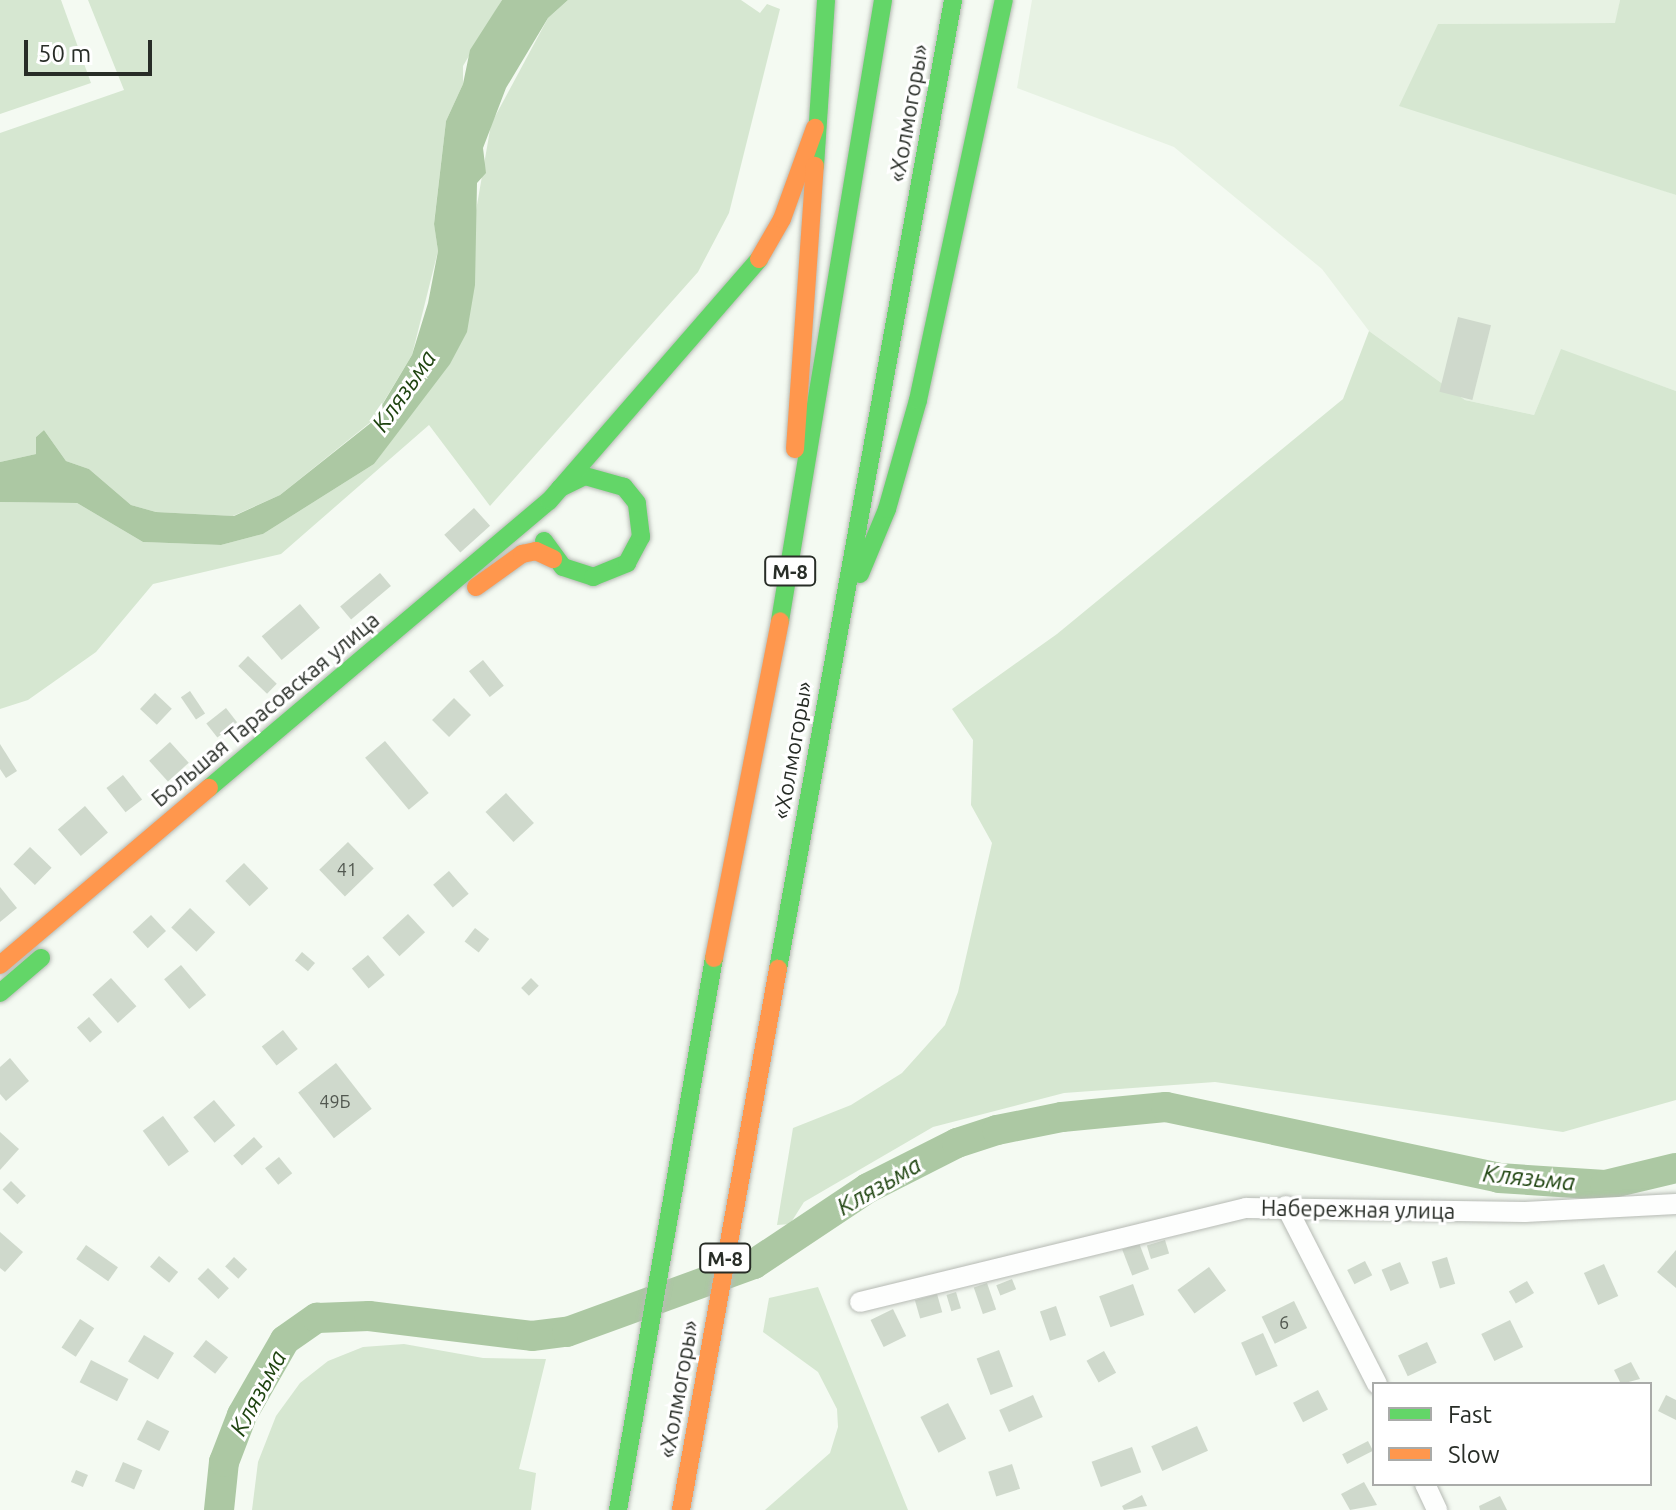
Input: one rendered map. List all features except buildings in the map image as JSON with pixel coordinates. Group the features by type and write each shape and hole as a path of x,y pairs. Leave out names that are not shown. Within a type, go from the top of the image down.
{"main road":[{"path":"789,576 815,128 826,0"},
{"name":"«Холмогоры»","path":"618,1510 681,1140 789,576 883,0"},
{"name":"«Холмогоры»","path":"681,1510 750,1112 953,0"},
{"path":"839,628 887,509 918,400 1004,0"},
{"name":"Большая Тарасовская улица","path":"0,965 554,494 759,259 782,219 815,128"},
{"path":"585,476 624,487 637,503 641,537 627,563 607,574 576,574 553,559 542,530 554,494 585,476"},
{"name":"Большая Тарасовская улица","path":"334,709 493,572 522,554 536,551 553,559"},
{"path":"0,993 52,948"}],"street":[{"name":"Набережная улица","path":"860,1302 1246,1208 1286,1206 1525,1212 1676,1204"},
{"path":"1286,1206 1376,1382"},
{"path":"1426,1486 1437,1510"}],"shaded area":[{"path":"0,0 61,0 91,83 0,114"},
{"path":"88,0 502,0 463,66 463,84 446,121 434,223 438,251 412,355 372,421 280,495 233,516 156,512 131,505 89,469 66,461 44,430 36,437 36,454 0,462 0,133 124,90"},
{"path":"568,0 741,0 760,13 767,4 780,9 729,213 698,272 490,506 429,425 281,554 153,584 96,652 28,700 0,709 0,502 77,503 143,542 221,545 263,534 374,464 416,406 473,228 491,124 548,18"},
{"path":"1032,0 1620,0 1616,23 1438,24 1619,175 1676,195 1676,391 1561,350 1534,415 1465,400 1369,331 1322,269 1174,147 1017,88"},
{"path":"1620,0 1676,0 1676,195 1399,106 1438,24 1615,23"},
{"path":"1369,331 1465,400 1534,415 1561,349 1676,391 1676,1100 1563,1132 1215,1082 1064,1093 933,1127 804,1202 790,1224 777,1225 793,1128 851,1105 902,1073 945,1025 958,992 992,843 971,805 973,740 952,709 1057,634 1343,399"},
{"path":"818,1287 908,1510 765,1510 830,1453 838,1427 837,1409 818,1372 763,1332 769,1298"},
{"path":"404,1344 483,1358 546,1359 519,1469 536,1473 531,1510 252,1510 258,1462 276,1416 300,1383 328,1361 363,1347"}],"water":[{"path":"502,0 568,0 548,18 506,88 483,148 486,173 477,183 475,285 467,332 450,364 374,464 263,534 221,545 143,542 77,503 0,502 0,462 36,454 36,437 44,430 66,461 89,469 131,505 156,512 234,516 280,495 372,422 412,355 428,303 438,251 434,224 446,121 463,84 470,50"}],"waterway":[{"name":"Клязьма","path":"219,1510 224,1462 242,1415 285,1340 317,1318 369,1316 532,1336 567,1332 754,1264 868,1188 957,1143 997,1130 1062,1117 1166,1107 1499,1178 1605,1185 1676,1168"}],"traffic: fast":[{"path":"815,166 826,0"},
{"path":"780,621 883,0"},
{"path":"778,969 953,0"},
{"path":"860,574 887,509 918,400 1004,0"},
{"path":"209,788 549,501 759,259"},
{"path":"544,541 563,567 593,577 627,563 641,537 637,503 624,487 585,476 560,488"},
{"path":"0,993 41,958"},
{"path":"618,1510 714,958"}],"traffic: slow":[{"path":"759,259 782,219 815,128"},
{"path":"795,449 815,166"},
{"path":"476,587 522,554 536,551 553,559"},
{"path":"714,958 780,621"},
{"path":"0,965 209,788"},
{"path":"681,1510 778,969"}]}
